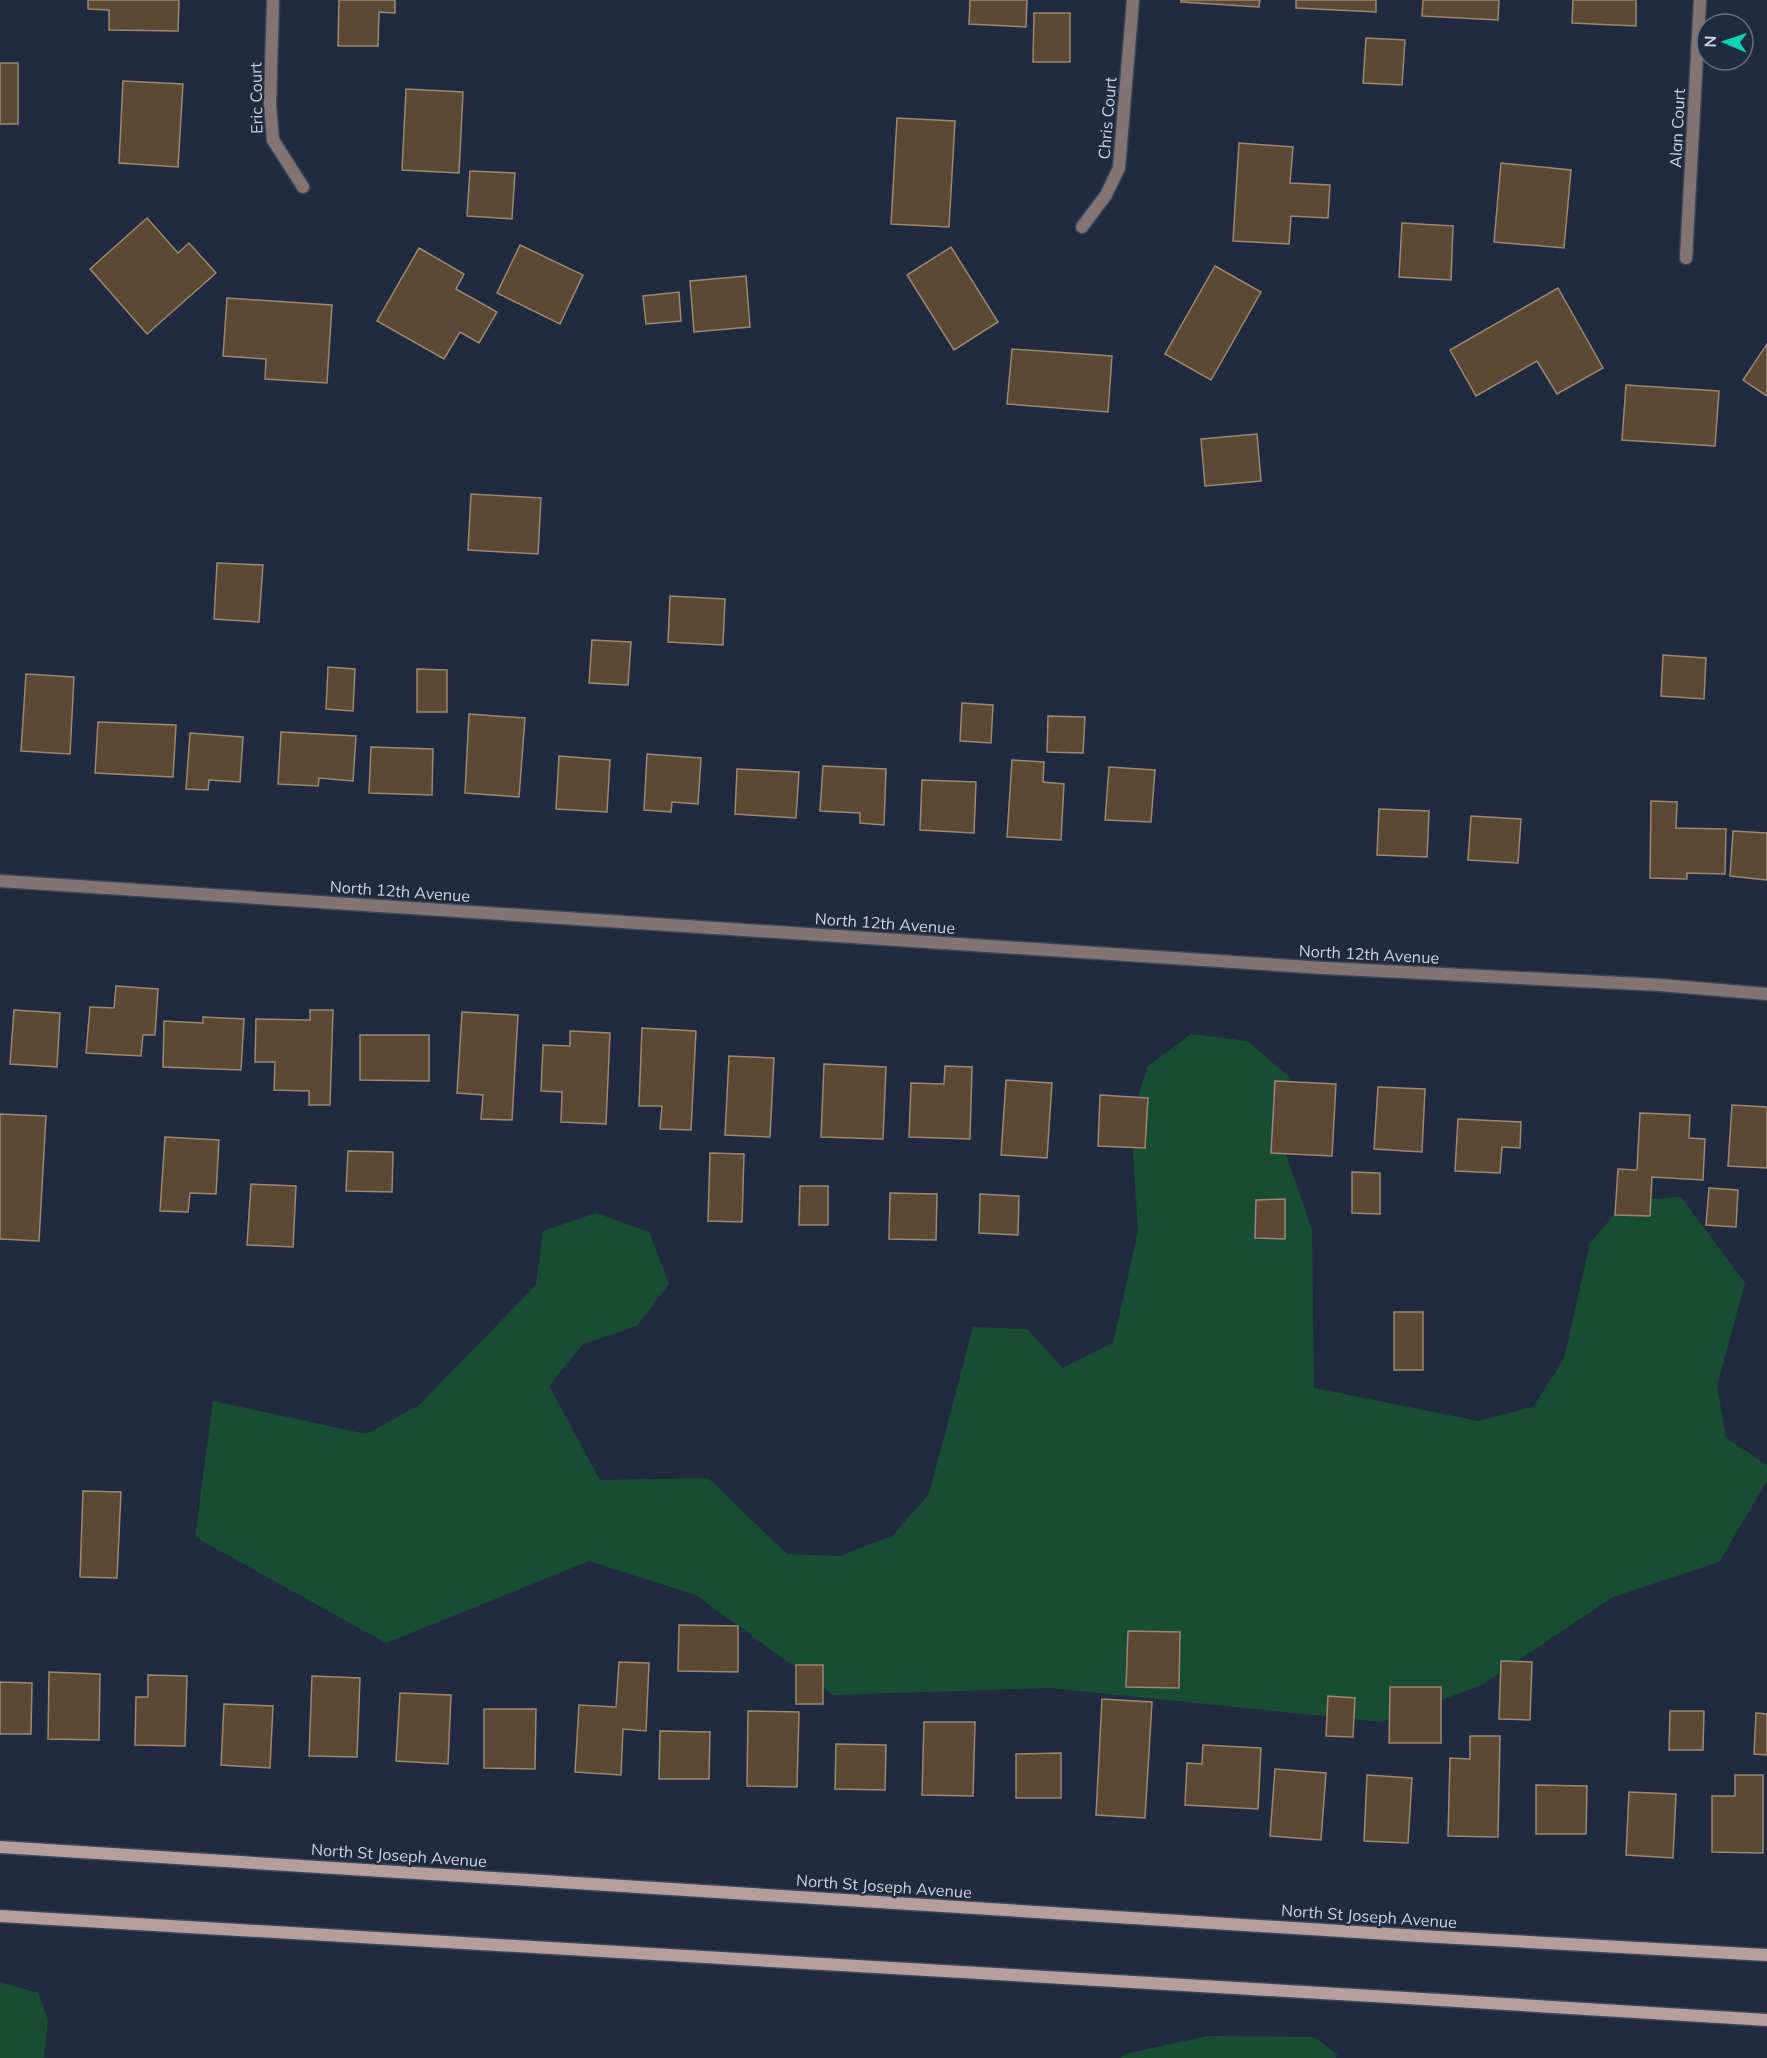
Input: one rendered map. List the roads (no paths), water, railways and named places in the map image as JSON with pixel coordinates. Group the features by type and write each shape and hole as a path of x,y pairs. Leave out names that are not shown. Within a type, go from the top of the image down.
{"main road":[{"name":"North St Joseph Avenue","path":"0,1847 1767,1955"},
{"path":"0,1916 1767,2020"}],"street":[{"name":"Eric Court","path":"273,0 270,105 273,140 303,187"},
{"name":"Chris Court","path":"1082,227 1106,195 1119,168 1133,0"},
{"name":"Alan Court","path":"1686,258 1700,0"},
{"name":"North 12th Avenue","path":"0,881 1288,966 1660,985 1767,994"}]}
